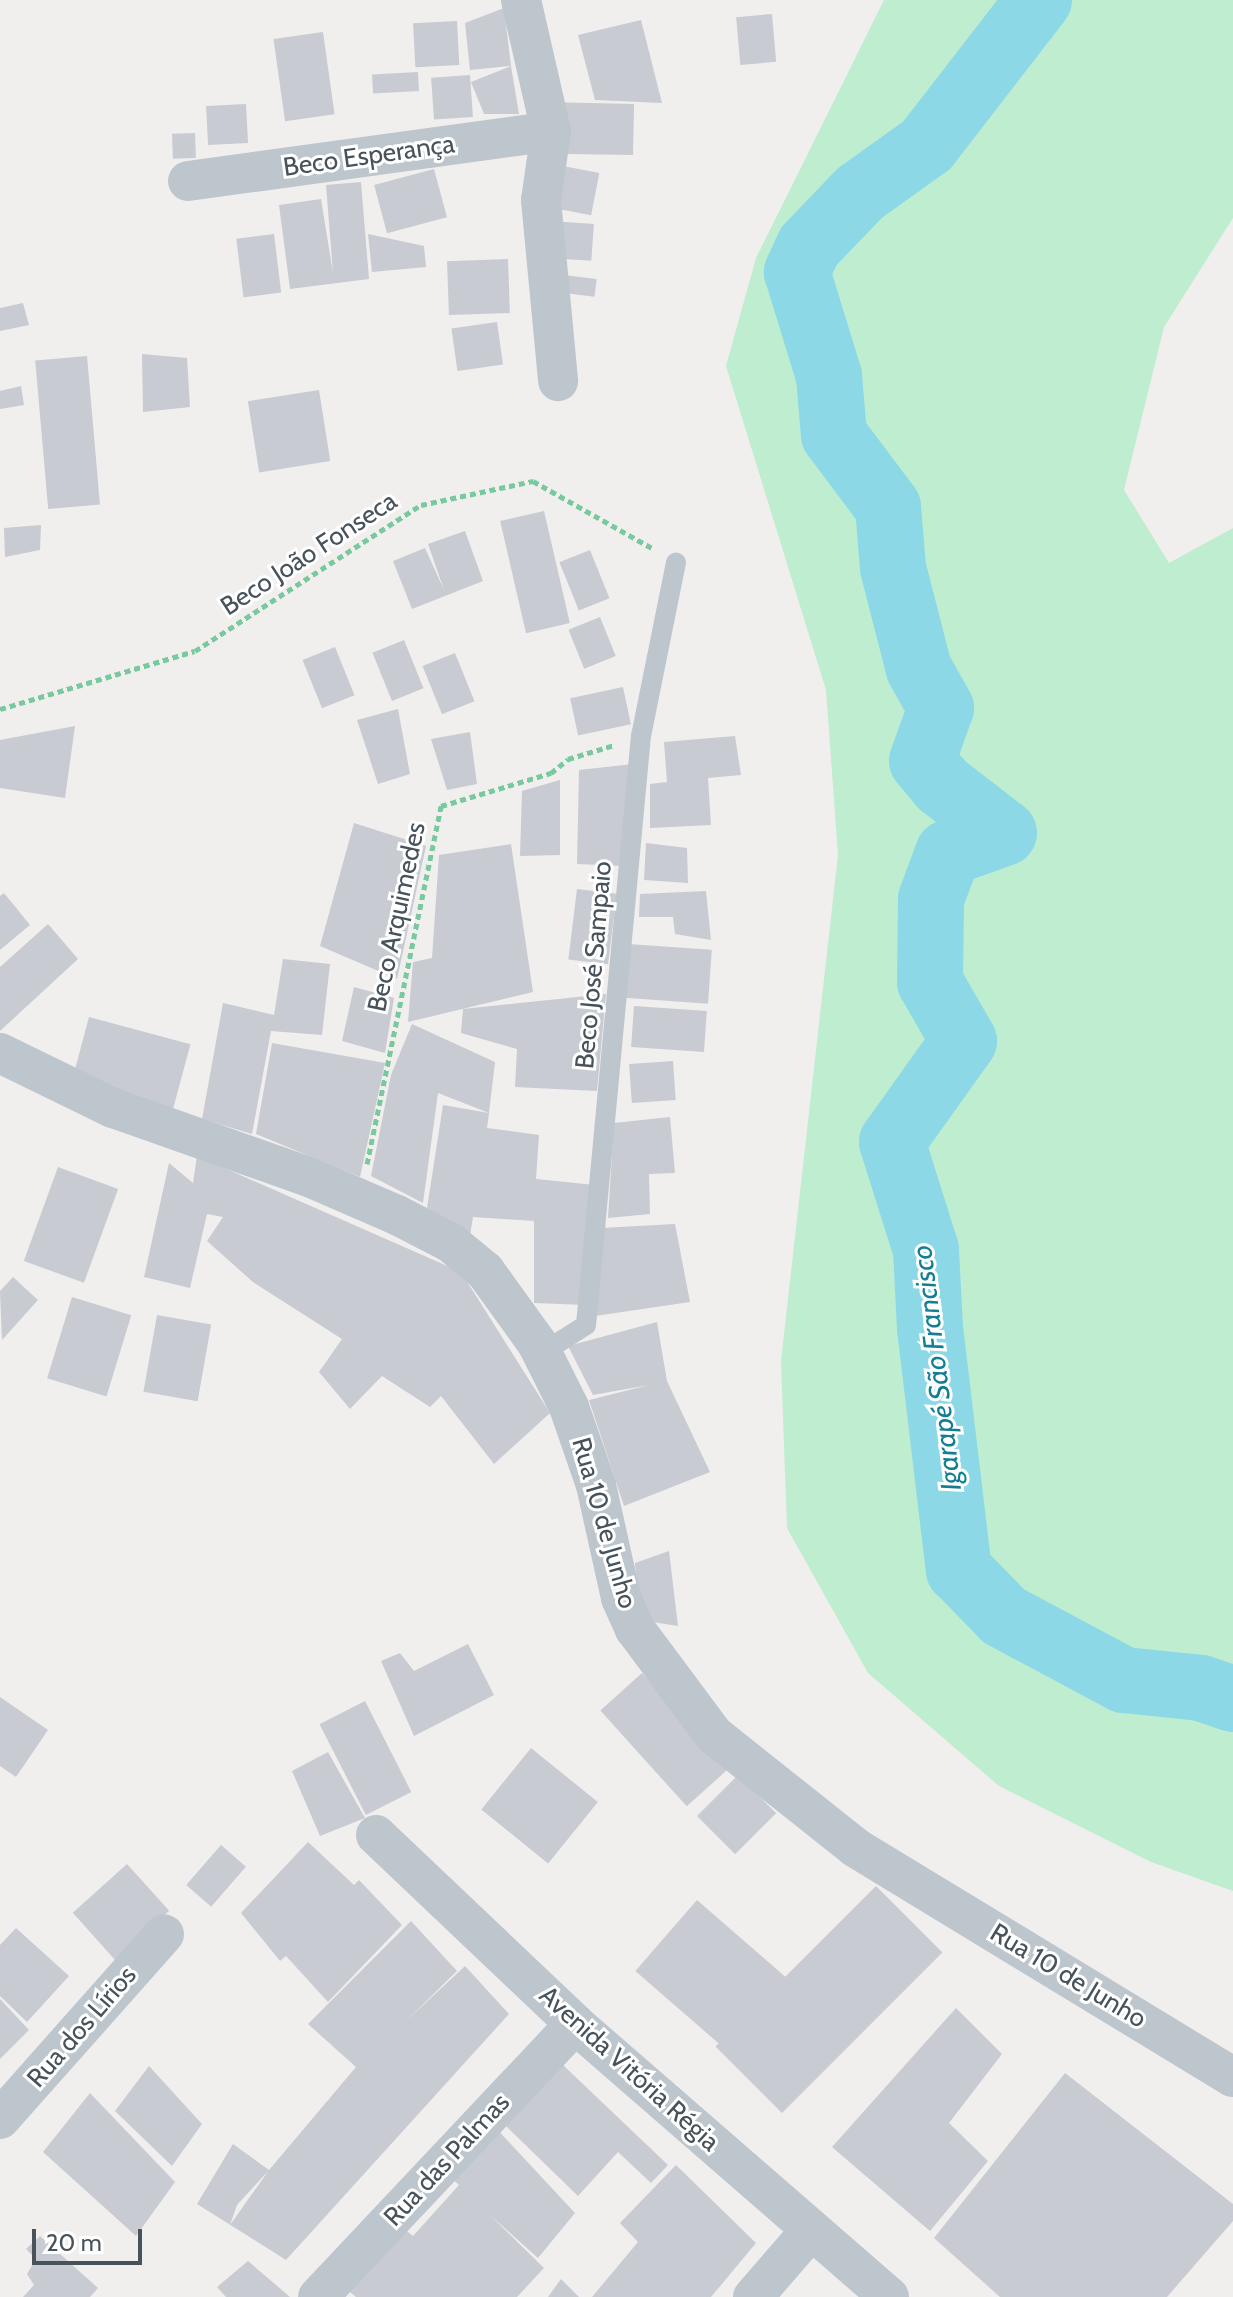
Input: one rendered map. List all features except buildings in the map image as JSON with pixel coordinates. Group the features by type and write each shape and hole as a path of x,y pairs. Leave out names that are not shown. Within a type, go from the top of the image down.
{"street":[{"path":"521,0 551,131 541,200 558,381"},
{"name":"Beco Esperança","path":"188,181 551,131"},
{"name":"Rua 10 de Junho","path":"0,1053 113,1108 357,1198 451,1243 485,1271 542,1353 586,1448 621,1598 653,1656 714,1735 856,1848 1233,2077"},
{"name":"Avenida Vitória Régia","path":"376,1835 575,2024 889,2297"},
{"name":"Rua dos Lírios","path":"0,2119 164,1934"},
{"name":"Rua das Palmas","path":"318,2297 575,2024"},
{"path":"753,2297 811,2230"}],"lane":[{"name":"Beco José Sampaio","path":"542,1353 586,1325 641,736 676,562"}],"path":[{"name":"Beco João Fonseca","path":"0,709 195,651 421,505 533,481 676,562"},
{"name":"Beco Arquimedes","path":"357,1198 441,806 551,773 568,759 641,736"}],"green space":[{"path":"884,0 1233,0 1233,218 1164,327 1124,490 1169,563 1233,528 1233,1891 1151,1862 999,1786 868,1673 787,1528 781,1361 838,855 826,690 726,366 756,258"}],"waterway":[{"name":"Igarapé São Francisco","path":"1039,0 927,145 860,193 809,246 797,272 829,376 834,435 888,507 893,568 919,669 941,708 922,761 942,785 1004,833 948,853 931,899 930,982 964,1041 892,1142 926,1250 930,1328 959,1570 1004,1616 1124,1680 1201,1688 1233,1699"}]}
